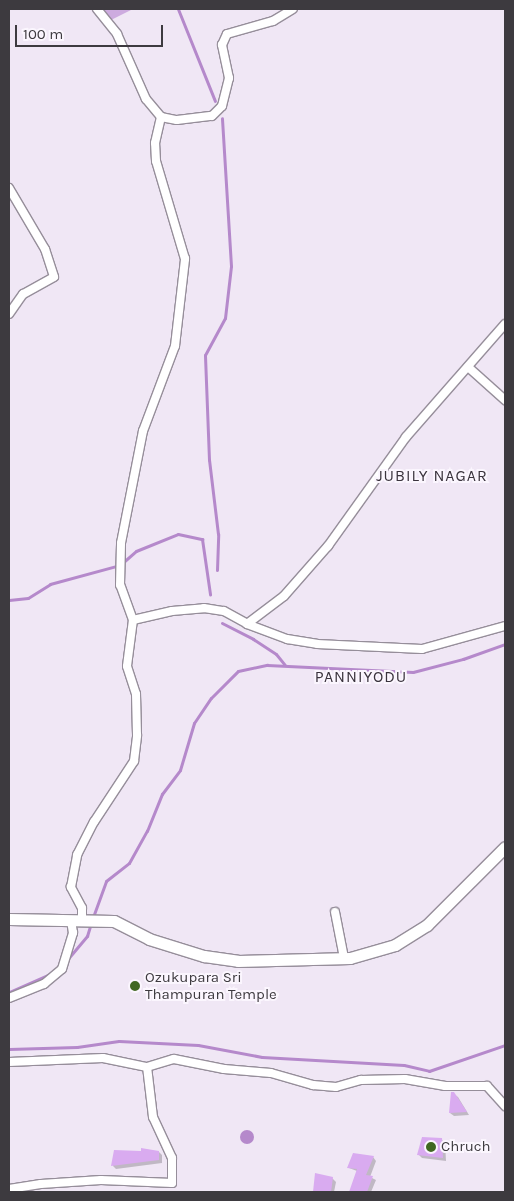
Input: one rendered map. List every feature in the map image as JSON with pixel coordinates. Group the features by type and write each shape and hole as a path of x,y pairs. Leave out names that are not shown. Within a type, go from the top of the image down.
{"main road":[{"path":"9,918 114,920 149,939 204,956 238,961 344,958 395,944 427,925 505,847"}],"street":[{"path":"97,9 117,34 146,99 161,117 177,120 212,116 222,106 229,78 222,45 227,34 273,21 293,9"},
{"path":"9,998 44,984 62,969 73,933 81,920 82,908 71,887 76,855 94,822 134,761 137,735 136,694 127,666 134,620 120,585 121,543 143,431 176,346 185,259 181,238 156,161 155,143 161,117"},
{"path":"9,188 45,249 54,277 23,294 9,314"},
{"path":"247,624 284,596 328,546 406,437 505,324"},
{"path":"468,366 505,400"},
{"path":"134,620 172,611 204,608 224,612 247,624 288,639 317,644 422,649 505,626"},
{"path":"335,912 344,958"},
{"path":"9,1062 103,1058 147,1067 174,1059 224,1068 271,1073 313,1085 336,1087 361,1080 405,1079 445,1086 487,1086 505,1106"},
{"path":"9,1189 41,1184 101,1180 172,1183 172,1158 153,1117 147,1067"}],"shaded area":[{"path":"99,9 133,9 109,21"},
{"path":"247,1130 252,1132 254,1137 252,1142 247,1144 242,1142 240,1137 242,1132"}],"building":[{"path":"451,1092 454,1092 467,1112 449,1113"},
{"name":"Chruch","path":"422,1137 442,1138 443,1158 417,1155"},
{"path":"141,1148 159,1151 159,1160 111,1166 114,1150 141,1151"},
{"path":"353,1153 374,1156 366,1175 373,1176 367,1192 349,1192 357,1169 347,1168"},
{"path":"315,1173 333,1177 331,1192 313,1192"}],"waterway":[{"path":"178,9 215,101"},
{"path":"217,570 218,534 209,460 205,355 225,318 231,266 222,118"},
{"path":"9,600 28,598 50,584 120,565 136,551 178,534 202,539 210,594"},
{"path":"222,623 253,639 276,654 285,665"},
{"path":"93,917 106,881 129,863 147,831 162,794 180,770 194,723 211,698 238,671 267,665 413,672 463,659 505,644"},
{"path":"66,961 87,936 91,923"},
{"path":"9,992 52,973"},
{"path":"9,1049 77,1047 119,1041 198,1045 262,1057 404,1065 429,1071 505,1045"}],"place":[{"name":"Ozukupara Sri Thampuran Temple","path":"135,986"},
{"name":"Chruch","path":"431,1147"}],"district":[{"name":"JUBILY NAGAR","path":"432,476"},
{"name":"PANNIYODU","path":"361,677"}]}
